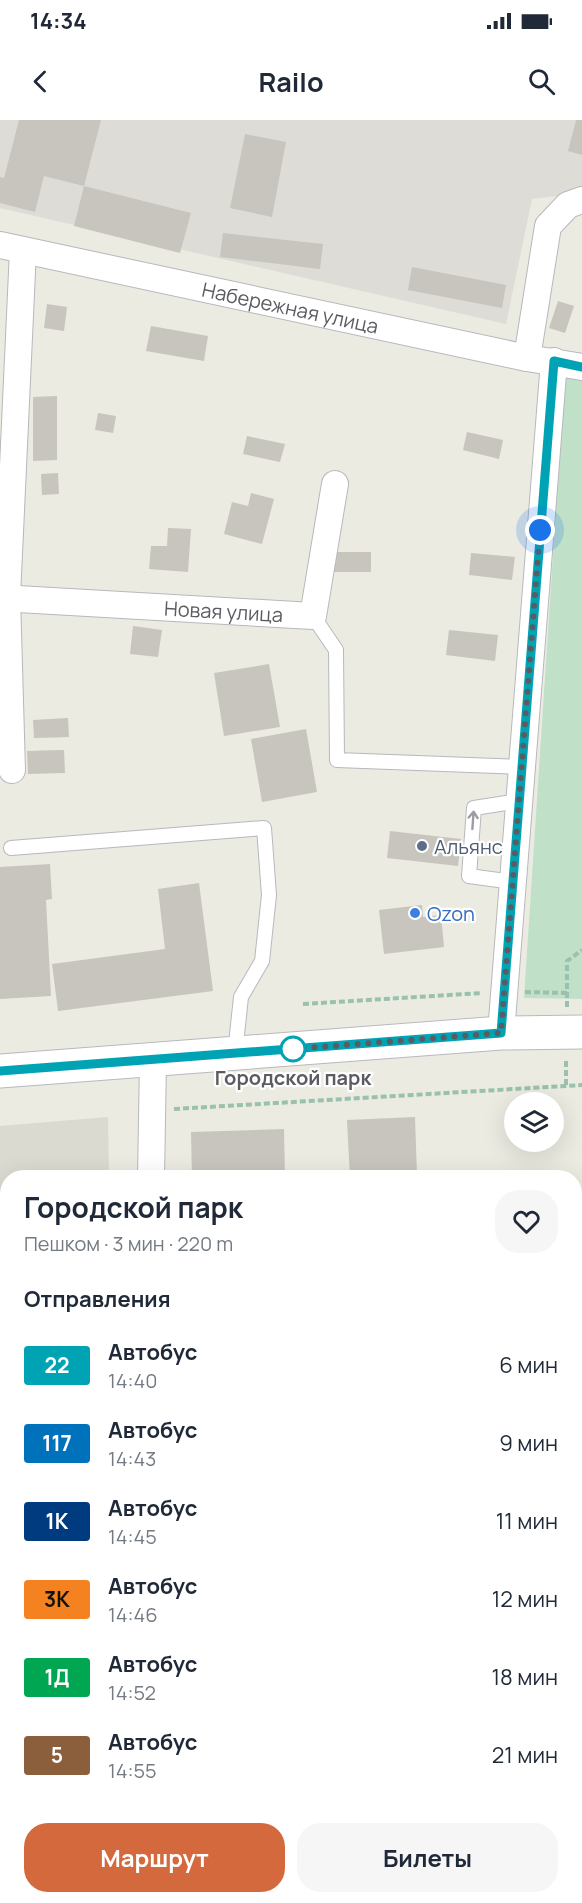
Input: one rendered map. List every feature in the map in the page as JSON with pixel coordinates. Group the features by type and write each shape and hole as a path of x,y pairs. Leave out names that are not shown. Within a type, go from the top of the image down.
{"main road":[{"path":"0,1071 501,1033 582,1032"}],"street":[{"path":"527,358 548,226 568,205 582,200"},
{"path":"12,247 3,598 12,770"},
{"name":"Набережная улица","path":"12,247 527,358 582,367"},
{"path":"501,1033 554,361"},
{"path":"314,616 336,484"},
{"name":"Новая улица","path":"3,598 314,616"},
{"path":"151,1170 153,1060"}],"lane":[{"path":"314,616 336,650 337,760 522,767"},
{"path":"513,882 469,876 474,808 519,801"},
{"path":"10,848 264,828 269,895 262,961 241,997 235,1053"}],"path":[{"path":"303,1004 504,992 567,993"},
{"path":"152,1111 582,1085"}],"shaded area":[{"path":"0,120 582,120 582,193 532,199 506,324 0,208"},
{"path":"108,1117 109,1170 0,1170 0,1126"}],"green space":[{"path":"565,373 582,377 582,999 524,998"}],"building":[{"path":"19,120 101,120 84,186 44,176 35,212 0,203 0,177 4,178"},
{"path":"576,120 582,120 582,155 568,151"},
{"path":"245,134 286,142 272,217 230,208"},
{"path":"84,186 191,213 180,253 74,226"},
{"path":"223,233 323,244 320,269 220,257"},
{"path":"412,267 506,285 502,308 408,290"},
{"path":"558,301 574,306 565,333 549,328"},
{"path":"47,304 67,307 64,331 44,328"},
{"path":"151,326 208,336 204,361 146,351"},
{"path":"57,396 57,460 33,461 33,397"},
{"path":"98,413 116,416 113,433 95,430"},
{"path":"467,432 503,440 499,459 463,450"},
{"path":"247,436 285,444 280,462 243,454"},
{"path":"58,473 59,494 42,495 41,474"},
{"path":"251,493 274,499 262,544 224,534 232,502 248,506"},
{"path":"168,528 191,529 188,572 149,569 151,546 167,546"},
{"path":"333,552 371,552 371,572 333,572"},
{"path":"471,553 515,557 512,580 469,575"},
{"path":"133,626 162,630 158,657 130,654"},
{"path":"449,630 498,635 495,661 446,655"},
{"path":"269,664 280,727 224,736 214,673"},
{"path":"68,718 69,737 34,738 33,720"},
{"path":"306,729 317,792 262,802 251,739"},
{"path":"64,750 65,773 28,774 27,751"},
{"path":"390,831 461,839 458,866 387,858"},
{"path":"50,864 52,899 46,900 51,996 0,999 0,867"},
{"path":"199,883 213,991 58,1011 52,964 165,949 158,889"},
{"path":"422,905 423,917 441,915 444,947 384,954 379,910"},
{"path":"415,1117 417,1170 350,1170 347,1120"},
{"path":"284,1129 285,1170 192,1170 191,1132"}],"bus line":[{"name":"22","path":"0,1071 501,1033 554,361 582,367"}],"place":[{"name":"Альянс","path":"422,846"},
{"name":"Ozon","path":"415,913"},
{"name":"Городской парк","path":"293,1049"}],"route":[{"path":"293,1049 501,1033 540,530"}]}
